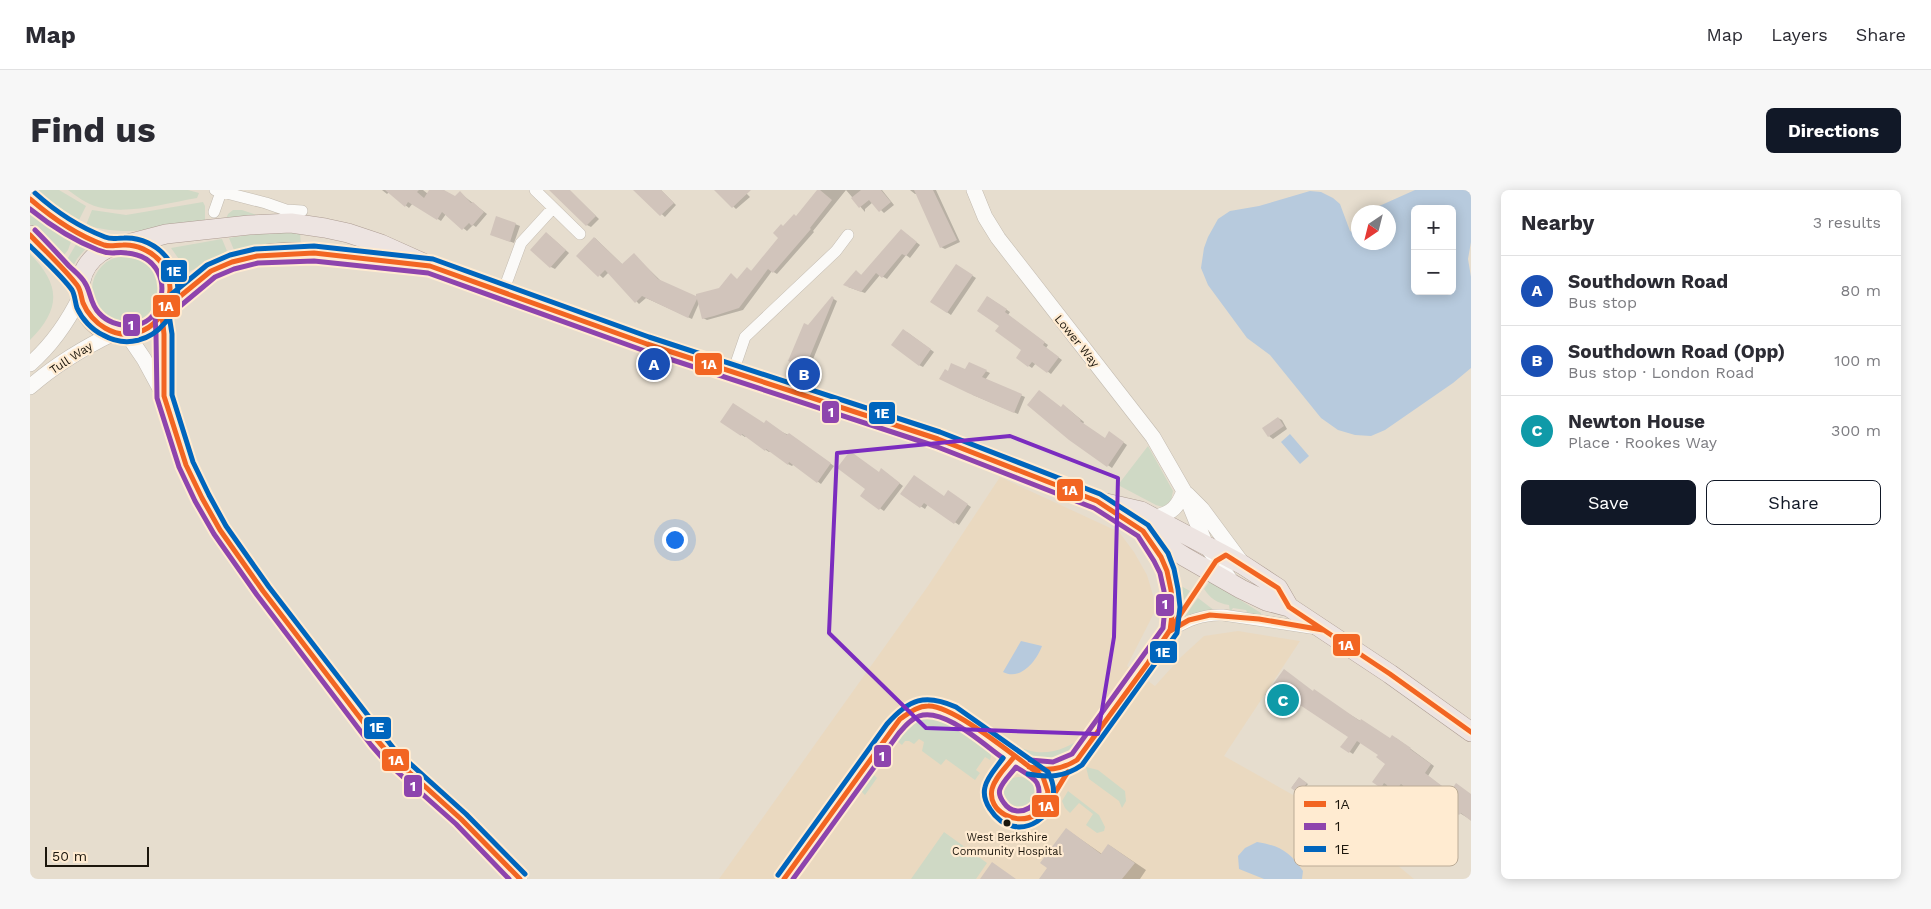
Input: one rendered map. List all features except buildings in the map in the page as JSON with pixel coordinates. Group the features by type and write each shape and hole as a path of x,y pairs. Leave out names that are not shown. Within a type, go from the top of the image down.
{"main road":[{"path":"30,199 44,211 78,233 118,246 144,249 156,256 165,267 170,280 170,294 164,312"},
{"path":"80,292 86,269 94,258 118,246 166,234 249,225 291,223 348,233 381,244 430,266 647,344 938,439 1097,501 1206,545 1244,565 1278,588 1289,607"},
{"path":"30,234 80,292 92,319 102,328 121,334 139,332 151,327 164,312 211,271 232,262 257,256 314,253 430,266"},
{"path":"1150,524 1231,582 1266,601 1289,607 1390,674 1471,732"}],"street":[{"path":"535,190 580,234"},
{"name":"Lower Way","path":"974,190 985,217 998,238 1153,437 1184,491 1206,545 1231,582"},
{"path":"214,212 218,191 266,202 286,210 302,211"},
{"path":"503,292 521,244 553,208"},
{"path":"733,372 745,337 836,251 848,235"},
{"name":"Tull Way","path":"30,364 53,342 65,326 80,292"},
{"path":"164,312 164,396"},
{"path":"121,334 144,359 164,396 177,441 196,486 220,530 263,591 363,723 390,755 462,819 520,879"},
{"name":"Tull Way","path":"30,387 62,361 84,347 121,334"},
{"name":"Lower Way","path":"1184,491 1202,509 1244,565"},
{"path":"1170,631 1173,607 1167,571 1150,524 1174,510 1184,491"},
{"path":"852,784 900,719 917,708 928,706 942,708 960,717 1029,767 1052,771 1069,766 1077,760 1170,631 1189,620 1210,615 1259,619 1323,630"}],"highlighted area":[{"path":"1010,436 1118,478 1114,637 1098,734 926,728 829,633 837,453"}],"shaded area":[{"name":"West Berkshire Community Hospital","path":"1000,477 1119,532 1134,552 1147,575 1153,595 1154,613 1127,666 1155,686 1181,657 1204,636 1238,631 1300,641 1224,756 1294,796 1294,866 1398,866 1414,879 719,879 928,586"}],"green space":[{"path":"33,190 59,190 86,206 78,222 50,204"},
{"path":"68,190 188,190 199,193 197,198 122,210 94,206"},
{"path":"203,202 205,206 205,224 130,231 100,229 86,225 92,210 126,215"},
{"path":"233,210 242,210 265,218 226,219"},
{"path":"30,211 45,223 72,239 68,250 61,259 30,224"},
{"path":"268,232 300,233 301,246 268,245 234,250 229,238"},
{"path":"222,239 227,251 185,274 181,262 171,248"},
{"path":"78,241 87,247 71,270 65,263"},
{"path":"30,254 47,276 52,287 53,297 52,307 47,318 30,340"},
{"path":"126,256 139,259 150,266 157,277 160,290 157,303 150,314 139,321 126,324 113,321 102,314 95,303 92,290 95,277 102,266 113,259"},
{"path":"1148,446 1173,491 1171,501 1163,507 1118,485"},
{"path":"1210,581 1261,613 1261,616 1248,614 1246,610 1233,608 1230,612 1229,605 1215,600 1204,589"},
{"path":"1175,584 1190,591 1177,610"},
{"path":"1198,598 1215,611 1185,616"},
{"path":"931,714 953,721 984,742 982,745 990,752 991,757 990,760 985,757 976,770 980,773 975,780 946,759 941,765 922,751 924,742 919,739 914,744 905,741 902,745 897,741 873,774 877,778 865,795 861,790 861,784 901,727 917,717"},
{"path":"1087,735 1070,754 1053,762 1035,760 1013,748 1036,752 1050,752 1069,746"},
{"path":"1086,767 1098,770 1125,791 1126,801 1122,808 1119,801 1089,779"},
{"path":"1019,777 1026,778 1032,782 1036,788 1036,802 1032,808 1026,812 1019,813 1012,812 1006,808 1002,802 1001,795 1002,788 1006,782 1012,778"},
{"path":"1068,791 1099,815 1105,827 1104,831 1097,833 1086,825 1093,814 1079,803 1070,813 1065,808 1062,801"},
{"path":"944,832 987,863 976,879 911,879"}],"water":[{"path":"1415,190 1471,190 1471,242 1468,259 1471,277 1471,368 1453,383 1385,430 1371,436 1355,435 1338,430 1321,418 1270,355 1247,338 1208,285 1201,268 1204,248 1218,219 1230,211 1259,206 1310,191 1321,192 1340,204 1350,231 1351,250 1396,250 1396,205 1381,205"},
{"path":"1290,434 1309,456 1300,464 1281,442"},
{"path":"1021,641 1042,646 1032,664 1021,672 1009,674 1003,672"},
{"path":"1257,842 1272,845 1283,850 1294,860 1294,866 1299,866 1303,871 1302,879 1264,879 1239,869 1238,856 1245,848"}],"transit line":[{"name":"1E","path":"30,246 68,285 73,292 77,308 82,316 91,327 103,335 121,341 138,340 153,334 165,322 174,308 178,292 176,274 163,253 148,243 136,239 110,238 86,229 35,193"},
{"name":"1A","path":"30,199 65,225 94,241 106,246 133,246 152,254 160,261 168,275 170,290 167,305 160,317 149,327 136,333 121,334 105,328 95,321 87,310 77,285 30,235"},
{"name":"1","path":"30,209 62,232 89,246 107,253 138,255 146,259 158,272 161,281 162,290 157,309 146,321 130,326 113,323 105,319 94,306 82,278 35,230"},
{"name":"1E","path":"155,312 162,302 207,265 230,255 255,249 314,246 433,259 649,337 940,432 1100,494 1148,525 1168,553 1178,589 1180,607 1177,633 1082,765 1056,776 1028,774"},
{"name":"1A","path":"167,307 211,271 232,262 257,256 314,253 430,266 647,344 938,439 1097,501 1143,531 1161,557 1167,571 1171,590 1173,607 1170,631"},
{"name":"1","path":"169,320 173,312 215,277 234,269 258,263 314,261 428,273 645,351 935,446 1094,508 1138,536 1154,561 1160,573 1164,591 1163,628 1072,754 1053,762 1030,760"},
{"name":"1E","path":"169,315 172,334 172,395 193,462 226,526 269,587 395,750 466,814 525,874"},
{"name":"1A","path":"162,316 164,334 164,396 186,465 220,530 263,591 377,740 390,755 461,819 520,879"},
{"name":"1","path":"155,317 157,398 179,467 195,501 214,534 257,595 371,745 385,761 456,824 509,879"},
{"name":"1A","path":"1029,767 1054,769 1077,760 1148,663 1216,561 1226,555 1278,588 1289,607 1390,674 1471,732"},
{"name":"1A","path":"1170,631 1189,620 1210,615 1259,619 1323,630"},
{"name":"1E","path":"778,875 887,724 910,704 918,701 935,700 956,707 1048,772 1053,787 1052,801 1047,813 1037,821 1026,826 1013,826 1001,821 986,802 984,790 986,783 1003,758"},
{"name":"1A","path":"784,879 900,719 920,707 939,708 954,714 986,735 1043,777 1048,792 1046,798"},
{"name":"1","path":"793,879 899,733 916,717 929,715 952,722 1003,758"},
{"name":"1A","path":"1014,757 996,780 992,789 994,804 1005,815 1012,818 1028,818 1040,811 1068,772"},
{"name":"1","path":"1016,767 1031,776 1037,783 1039,791 1038,798 1034,804 1023,811 1016,811 1010,808 1003,801 999,791 1016,767"}],"place":[{"name":"Southdown Road","path":"654,364"},
{"name":"Southdown Road (Opp)","path":"804,374"},
{"name":"Newton House","path":"1283,700"},
{"name":"West Berkshire Community Hospital","path":"1007,823"}]}
